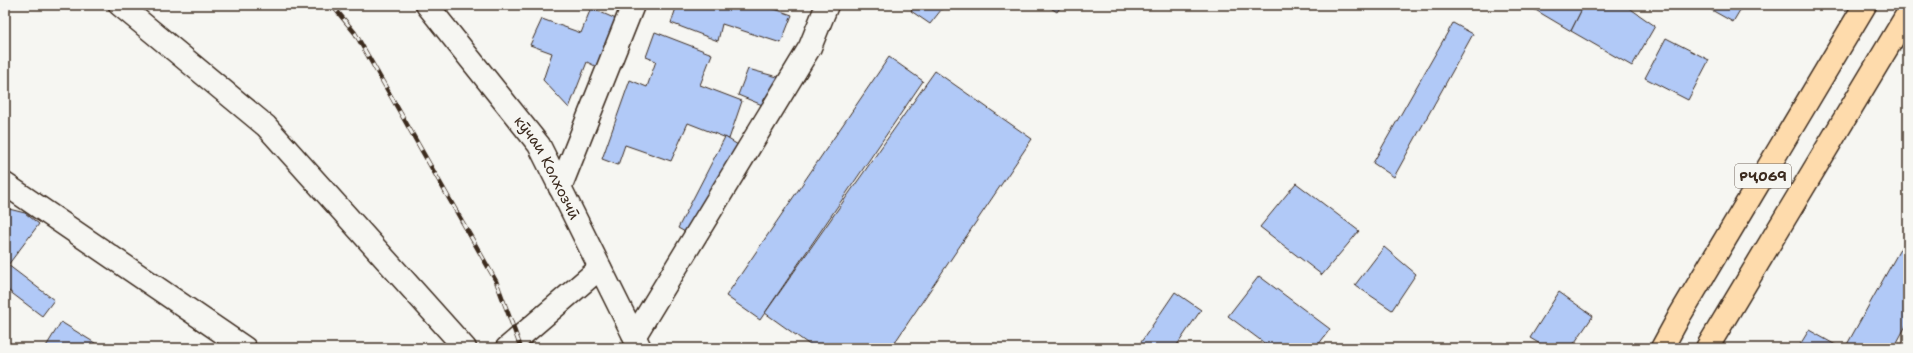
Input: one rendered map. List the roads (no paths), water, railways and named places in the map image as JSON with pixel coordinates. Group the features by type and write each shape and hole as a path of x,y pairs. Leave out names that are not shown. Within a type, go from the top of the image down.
{"main road":[{"name":"РҶ069","path":"1662,348 1680,315 1865,5"},
{"name":"РҶ069","path":"1707,348 1908,13"}],"street":[{"path":"120,5 266,126 465,348"},
{"name":"кӯчаи Колхозчӣ","path":"427,5 539,145 637,342"},
{"path":"560,188 633,5"},
{"path":"637,342 810,47 827,5"},
{"path":"5,184 245,348"},
{"path":"507,348 600,268"}],"railway":[{"path":"332,5 355,33 496,281 521,348"}]}
